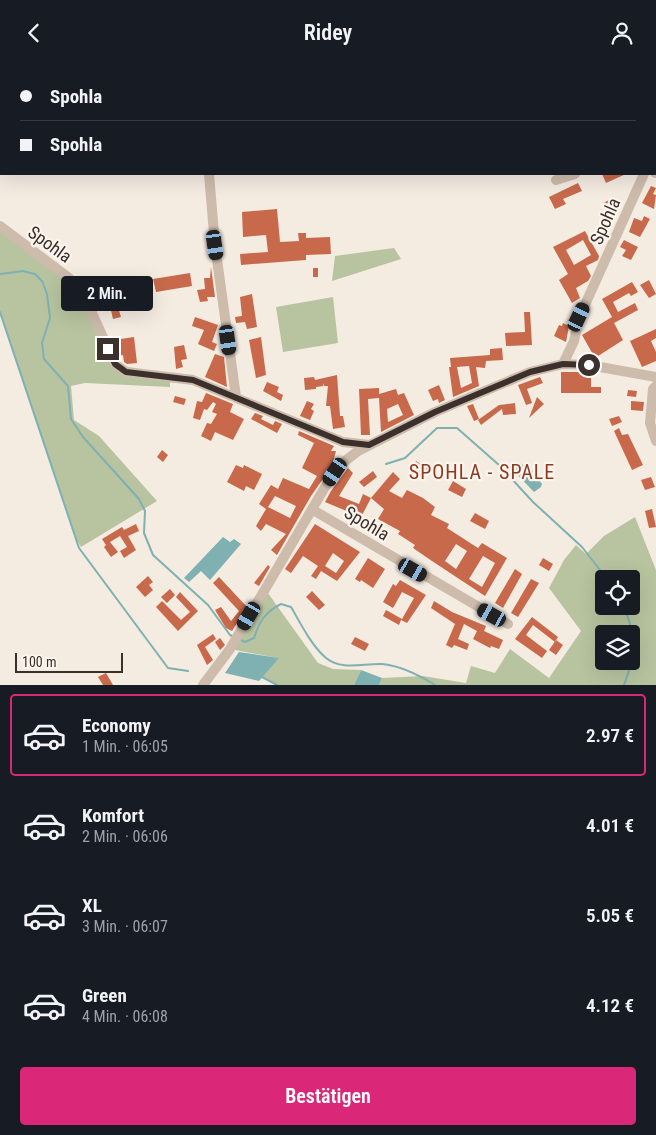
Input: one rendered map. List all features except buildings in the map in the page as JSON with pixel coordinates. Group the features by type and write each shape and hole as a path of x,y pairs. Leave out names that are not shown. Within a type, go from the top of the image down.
{"street":[{"path":"209,175 215,245 236,397"},
{"path":"556,179 570,175"},
{"name":"Spohla","path":"563,364 574,341 579,317 644,175"},
{"name":"Spohla","path":"0,226 69,278 88,304 115,364 126,372 193,380 343,442 369,445"},
{"path":"203,685 233,644 325,487 345,461 369,445 435,412 530,372 563,364 589,365 656,377"},
{"path":"641,373 655,389 650,423 656,441"},
{"path":"343,442 345,461"},
{"name":"Spohla","path":"313,510 508,624"}],"green space":[{"path":"0,227 69,278 115,364 170,377 170,387 85,383 71,386 74,420 99,436 157,501 81,547 76,539 0,312"},
{"path":"394,248 401,259 332,281 335,256"},
{"path":"333,297 338,343 283,352 276,307"},
{"path":"635,517 656,570 656,685 379,685 382,678 423,676 466,683 471,666 495,673 510,649 549,678 581,631 549,588 564,560 576,545 586,554 604,536"},
{"path":"265,589 318,663 333,669 361,670 354,685 277,685 262,677 278,658 230,649"}],"water":[{"path":"518,462 532,470 542,484 534,492 510,467"},
{"path":"223,537 230,542 234,539 241,544 210,580 201,571 189,582 184,578"},
{"path":"239,652 279,658 259,681 225,673"},
{"path":"361,670 382,678 379,685 354,685"}],"waterway":[{"path":"0,274 23,271 35,274 42,281 47,294 50,318 42,343 44,359 68,386 71,419 83,437 139,499 145,511 144,533 153,555 208,605 230,635 234,637"},
{"path":"0,312 79,548 168,668 188,671"},
{"path":"386,464 405,458 437,428 457,428 499,465 533,502 582,547 600,570"},
{"path":"241,640 245,642 254,638 263,618 281,604 291,607 316,647 332,662 346,665 389,665 410,671 435,685"},
{"path":"624,685 628,675 633,645 628,615"},
{"path":"262,677 277,685"}],"district":[{"name":"SPOHLA - SPALE","path":"482,472"}],"route":[{"path":"108,349 115,364 126,372 193,380 343,442 369,445 435,412 530,372 563,364 589,365"}]}
